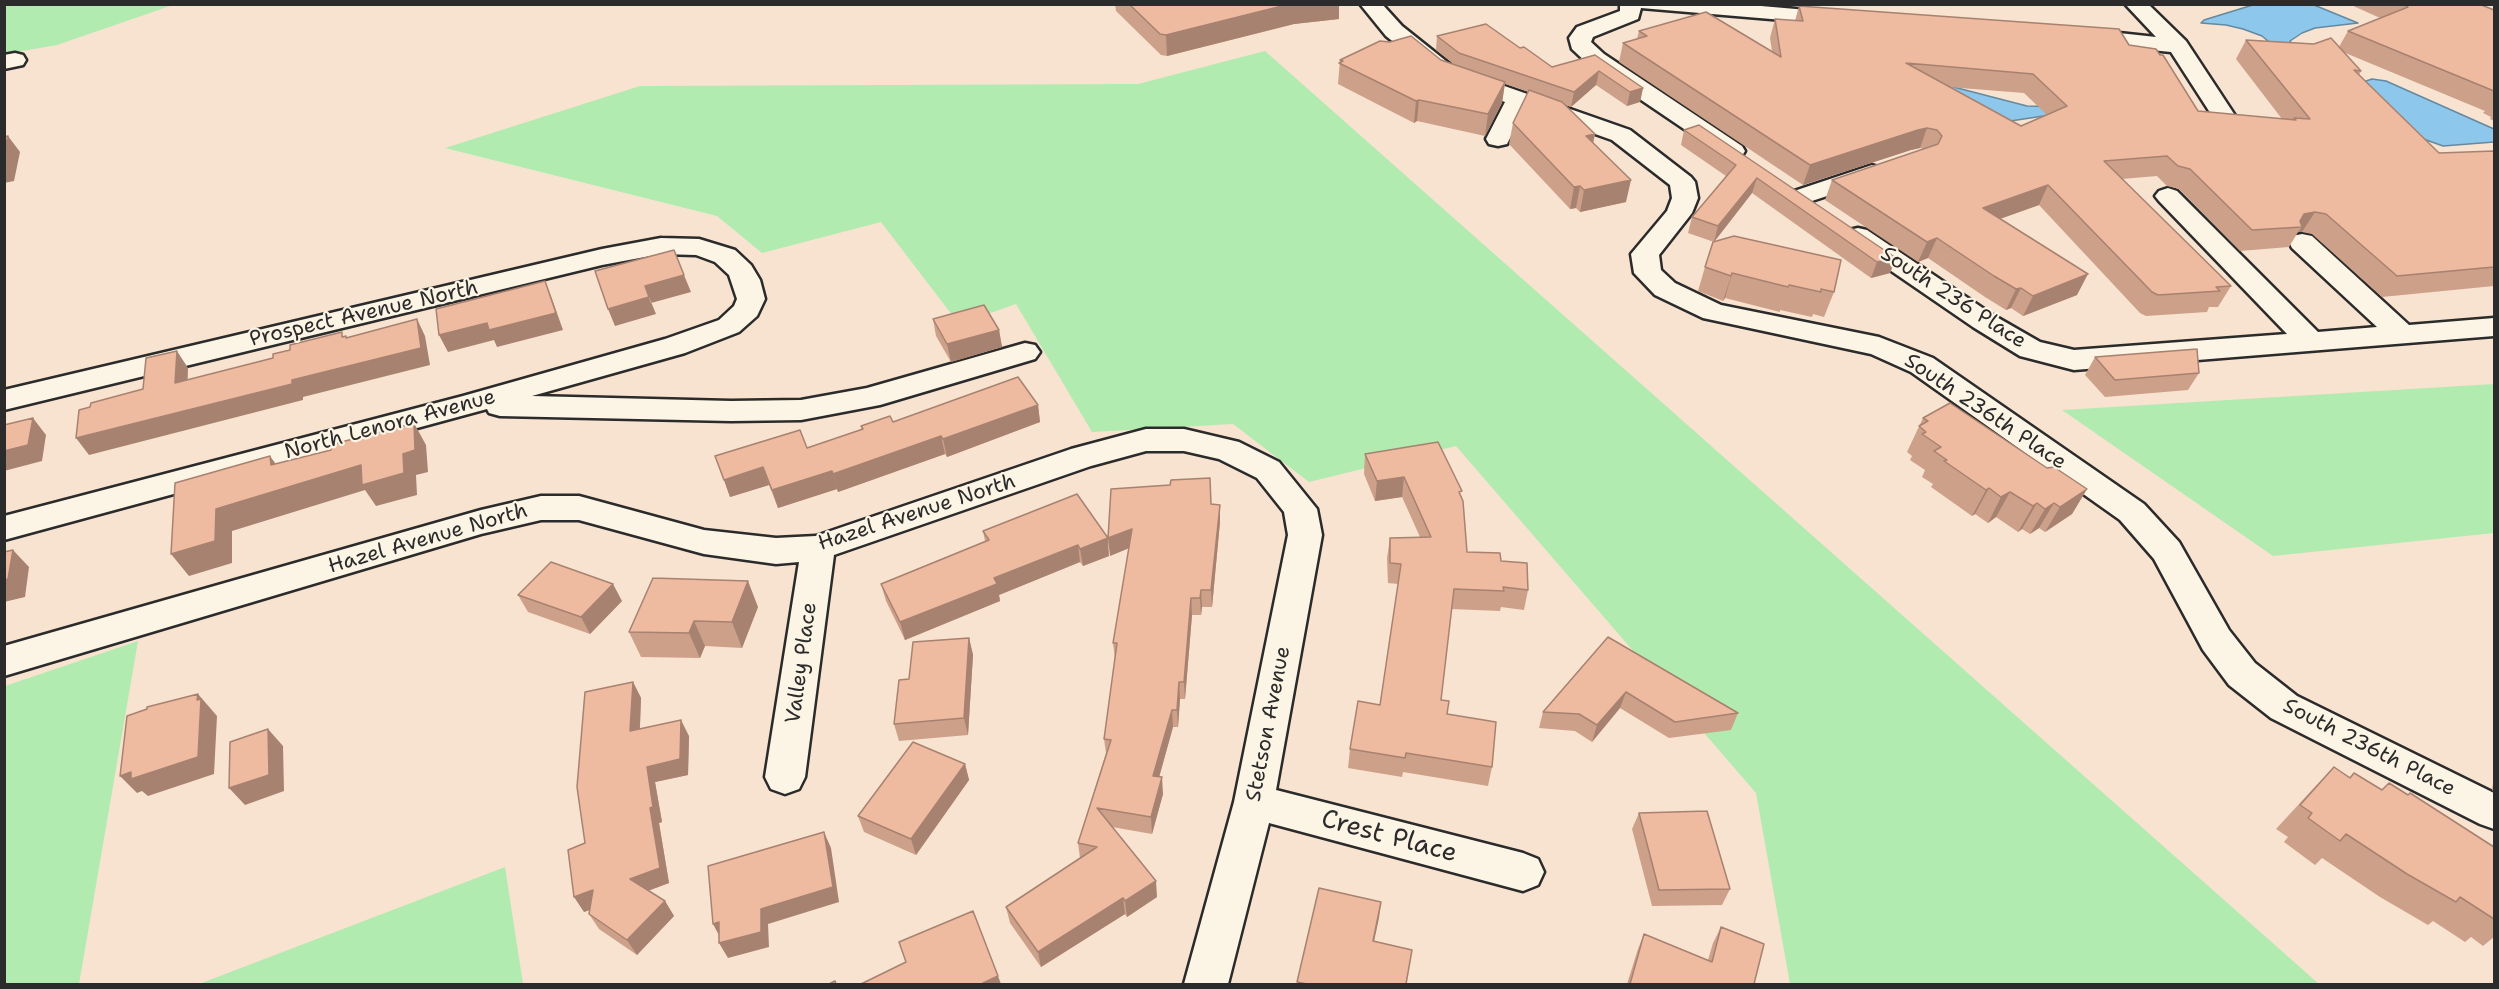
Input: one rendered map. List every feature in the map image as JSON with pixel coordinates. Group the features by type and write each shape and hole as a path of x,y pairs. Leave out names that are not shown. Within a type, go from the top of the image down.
{"street":[{"name":"South 236th Place","path":"1370,4 1395,17 1448,74 1621,135 1682,182 1685,198 1679,213 1645,254 1648,273 1665,289 1713,312 1879,346 1922,365 2132,512 2167,551 2216,640 2242,674 2267,694 2284,707 2494,812"},
{"path":"1631,4 1630,14 1585,32 1580,38 1580,44 1596,59 1751,164"},
{"path":"1649,4 1862,20"},
{"path":"2135,4 2178,46 2226,120"},
{"path":"2062,35 2178,46"},
{"path":"1498,139 1518,99"},
{"name":"South 236 Place","path":"1898,164 1790,190 1983,321 2030,349 2074,360 2494,327"},
{"path":"2168,196 2310,341"},
{"path":"2302,242 2402,334"},
{"name":"Prospect Avenue North","path":"4,400 632,250 680,245 699,247 725,256 741,271 749,288"},
{"name":"North Lenora Avenue","path":"4,528 466,405 675,346 729,326 747,310 751,299 749,288"},
{"path":"466,405 730,411 801,410 869,398 1025,352"},
{"name":"Hazel Avenue North","path":"4,661 482,522 541,507 579,508 704,542 776,551 818,548 1082,457 1146,440 1184,440 1228,450 1268,471"},
{"name":"Stetson Avenue","path":"1206,984 1254,802 1305,535 1300,509 1268,471"},
{"name":"Valley Place","path":"785,777 818,548"},
{"name":"Crest Place","path":"1254,802 1523,872"}],"green space":[{"path":"5,4 173,5 57,45 5,54"},
{"path":"1265,51 2319,984 1790,984 1756,793 1456,446 1309,482 1233,424 1092,432 1016,304 959,324 881,222 762,253 717,216 445,148 640,86 1138,84"},
{"path":"2494,384 2494,533 2273,556 2062,410"},
{"path":"138,641 79,984 5,984 5,686"},
{"path":"505,867 523,984 199,984"}],"water":[{"path":"2256,4 2314,5 2358,23 2315,28 2302,33 2290,41 2297,50 2275,47 2262,36 2243,29 2201,23 2204,20"},
{"path":"2372,79 2386,81 2494,129 2494,142 2443,146 2418,137 2363,87 2366,81"},
{"path":"1942,84 2027,106 2061,107 2063,113 2004,122"}],"building":[{"path":"1129,4 1290,4 1166,35 1160,34"},
{"path":"2403,4 2479,4 2494,10 2494,91 2348,31 2408,7"},
{"path":"1799,6 2119,29 2129,45 2156,49 2160,55 2163,55 2198,111 2296,120 2294,118 2310,119 2246,40 2314,44 2331,38 2361,71 2354,70 2439,153 2494,151 2494,267 2397,276 2326,214 2315,212 2304,214 2300,221 2302,227 2252,230 2190,169 2178,166 2167,156 2104,161 2231,286 2216,287 2220,291 2158,295 2152,292 2048,185 1983,208 2088,274 2033,296 1994,276 1937,238 1927,242 1832,180 1938,144 1942,136 1937,130 1927,128 1918,130 1810,165 1623,43 1647,36 1639,31 1706,12 1781,57 1775,19 1803,21","holes":["1906,63 2033,74 2067,106 2021,126"]},
{"path":"1486,24 1552,67 1595,55 1643,88 1630,92 1599,71 1574,92 1459,53 1437,36"},
{"path":"1411,36 1441,60 1505,82 1488,114 1416,101 1339,63 1343,61 1340,60 1380,41 1390,42"},
{"path":"1529,90 1562,102 1595,134 1586,136 1631,180 1584,190 1580,186 1574,187 1513,123"},
{"path":"1699,125 1896,258 1877,262 1757,178 1718,226 1692,217 1736,165 1684,130"},
{"path":"8,136 4,152 4,137"},
{"path":"1734,236 1841,260 1834,292 1821,289 1821,292 1789,285 1788,287 1732,273 1731,276 1705,267 1713,242"},
{"path":"674,250 684,275 645,286 649,297 608,309 595,271"},
{"path":"545,281 556,313 489,330 487,323 439,335 436,309"},
{"path":"984,305 999,330 947,344 933,319"},
{"path":"417,319 421,348 292,380 292,384 76,438 79,410 90,407 91,403 143,389 146,358 177,351 175,383 273,358 273,354 290,350 290,345 342,332 342,337 346,336 346,338"},
{"path":"2197,349 2199,373 2115,380 2095,357"},
{"path":"1018,377 1038,405 943,439 941,436 833,474 832,471 772,490 763,467 724,480 715,456 800,430 807,448 863,429 861,426 890,416 893,422"},
{"path":"1950,403 2047,468 2054,467 2087,489 2060,507 2054,503 2045,509 2037,503 2033,506 2010,492 2001,497 1989,488 1986,490 1944,461 1947,460 1934,451 1941,447 1922,434 1926,432 1919,426 1928,421 1923,418"},
{"path":"33,418 28,445 4,451 4,425"},
{"path":"414,423 415,450 403,454 404,473 362,485 361,465 216,509 215,541 171,554 175,483 270,456 271,465 331,450 330,445"},
{"path":"1438,442 1462,491 1459,492 1463,501 1467,552 1500,553 1501,561 1527,563 1528,590 1503,587 1504,591 1454,589 1441,700 1449,701 1447,714 1496,722 1492,767 1406,753 1405,758 1350,749 1358,701 1380,705 1401,564 1390,563 1390,538 1431,537 1404,477 1377,481 1365,454"},
{"path":"1210,478 1211,504 1220,505 1211,590 1201,590 1200,598 1191,598 1184,682 1179,682 1177,710 1172,710 1153,776 1162,777 1151,817 1097,808 1156,881 1125,901 1123,898 1038,952 1006,907 1097,847 1078,843 1111,740 1104,739 1117,643 1113,643 1132,529 1108,538 1111,489 1170,485 1171,480"},
{"path":"1077,494 1108,538 1080,549 1078,545 994,578 997,584 900,622 881,584 989,540 983,531"},
{"path":"13,550 8,579 4,580 4,552"},
{"path":"551,562 613,584 581,617 518,595"},
{"path":"653,578 748,581 732,622 694,621 689,633 629,632"},
{"path":"1608,637 1738,713 1675,722 1626,692 1597,725 1579,714 1543,712"},
{"path":"969,638 964,718 894,724 899,680 909,679 913,642"},
{"path":"633,682 630,731 681,720 680,759 647,767 653,807 650,808 660,868 630,879 665,901 627,940 589,914 593,890 574,897 568,850 585,843 577,787 585,692"},
{"path":"198,694 197,700 201,699 198,757 131,779 131,772 120,776 127,716 147,709 147,707"},
{"path":"268,729 269,775 229,788 230,742"},
{"path":"913,742 965,764 911,839 858,816"},
{"path":"2334,767 2350,778 2354,773 2382,790 2389,783 2408,795 2410,793 2494,847 2494,919 2460,897 2456,902 2407,874 2346,834 2340,841 2308,818 2312,813 2300,805"},
{"path":"1707,811 1730,889 1659,890 1639,813"},
{"path":"824,832 833,887 761,909 761,932 719,943 719,922 713,924 708,866"},
{"path":"1319,888 1381,902 1373,941 1412,950 1406,984 1307,984 1297,982"},
{"path":"973,911 998,976 983,984 861,984 906,962 899,942"},
{"path":"1721,927 1764,944 1754,984 1630,984 1644,934 1712,962"}]}
